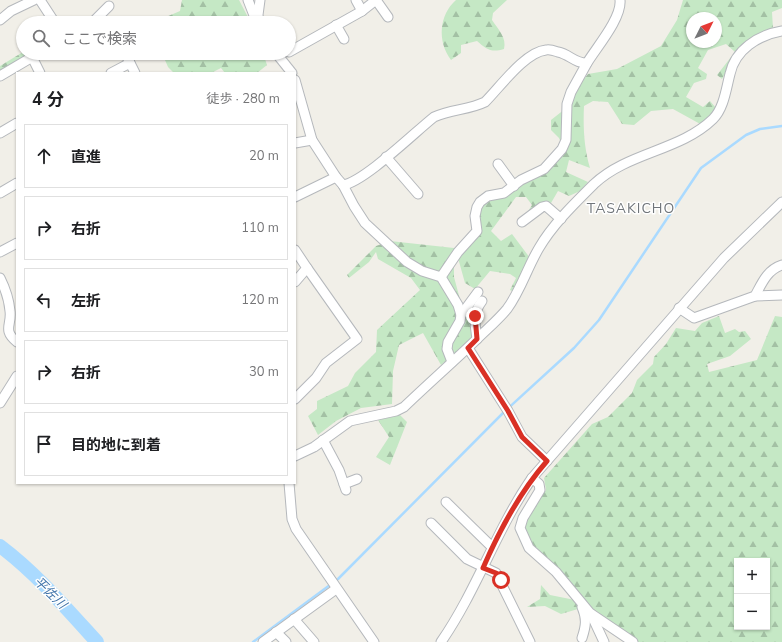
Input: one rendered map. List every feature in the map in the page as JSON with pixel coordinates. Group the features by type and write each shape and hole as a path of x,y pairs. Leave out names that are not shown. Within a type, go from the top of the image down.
{"street":[{"path":"0,20 11,11 34,0"},
{"path":"40,0 50,16"},
{"path":"248,0 255,16"},
{"path":"258,16 260,0"},
{"path":"356,0 362,11"},
{"path":"296,47 362,11 376,0 388,17"},
{"path":"440,278 458,252 477,231 475,216 480,202 488,196 504,193 544,169 562,149 566,140 566,104 570,92 615,20 620,5 620,0"},
{"path":"99,16 109,6"},
{"path":"336,24 344,39"},
{"path":"296,455 323,440 350,421 396,411 404,407 496,322 512,302 539,249 561,219 595,184 612,171 687,139 703,128 715,116 721,105 730,72 736,58 747,46 757,40 773,32 782,31"},
{"path":"343,184 350,184 386,157 434,117 442,113 477,106 485,102 528,58 537,52 547,50 561,52 581,64 587,63"},
{"path":"0,76 27,60"},
{"path":"36,60 40,72"},
{"path":"128,60 134,72"},
{"path":"286,60 292,72"},
{"path":"113,72 130,63"},
{"path":"296,84 312,140 336,177 343,184 354,206 365,223 407,262 422,271 440,278 458,306 461,315"},
{"path":"0,133 16,124"},
{"path":"296,143 312,140"},
{"path":"386,157 418,194"},
{"path":"502,165 516,185"},
{"path":"296,197 336,177"},
{"path":"0,192 16,184"},
{"path":"441,642 458,615 483,568 506,518 532,478 679,308 729,253 782,202"},
{"path":"522,222 542,207 546,206 561,219"},
{"path":"0,252 16,244"},
{"path":"296,252 358,339 326,363 316,378 296,398"},
{"path":"755,296 768,274 774,268 782,265"},
{"path":"296,281 307,268"},
{"path":"0,278 4,286 11,313 8,329 9,335 16,341"},
{"path":"452,362 447,349 448,342 460,321 461,315 478,292"},
{"path":"679,308 694,318 755,296 782,295"},
{"path":"477,339 475,316 476,309 482,301"},
{"path":"9,335 16,319"},
{"path":"468,348 507,409 522,437 547,461"},
{"path":"1,398 16,377"},
{"path":"323,440 339,470 345,487 357,480"},
{"path":"532,478 539,484 540,490 523,518 520,528 523,539 529,548 556,572 579,599 590,613 604,642"},
{"path":"289,484 292,519 296,529 374,642"},
{"path":"446,502 492,547"},
{"path":"430,522 467,559 496,573 501,580 530,642"},
{"path":"263,642 334,586"},
{"path":"579,599 586,617 586,626 582,638"},
{"path":"590,613 633,642"},
{"path":"294,619 314,642"},
{"path":"276,632 286,642"}],"green space":[{"path":"182,0 239,0 247,16 168,16 180,11"},
{"path":"456,0 507,0 493,13 492,20 503,37 505,45 504,49 496,51 489,50 477,41 461,45 461,53 451,60 443,45 442,28 446,13"},
{"path":"683,0 782,0 782,8 772,12 773,29 762,33 747,42 732,61 722,79 717,75 735,52 726,44 722,45 722,12 686,12 686,48 714,48 708,50 698,68 707,74 706,79 694,83 686,97 703,107 710,101 716,108 702,125 673,109 651,111 634,125 622,124 608,102 593,101 584,106 584,137 590,168 569,160 566,172 588,182 580,191 569,196 558,191 551,203 544,201 527,213 532,205 526,197 516,197 491,231 501,241 512,234 530,258 514,292 510,290 516,278 510,274 490,271 475,289 465,283 458,258 482,230 479,212 483,204 565,152 559,138 551,130 551,120 570,105 574,92 588,74 617,69 661,46 677,20"},
{"path":"16,56 16,60 20,60 0,71 0,66"},
{"path":"165,60 265,60 267,65 258,72 224,72 221,68 213,72 173,72 168,67"},
{"path":"390,241 454,248 454,277 461,303 471,310 473,337 441,365 423,333 399,345 393,371 392,404 361,408 336,421 318,435 308,416 317,409 317,401 348,386 355,373 376,352 377,330 420,290 411,278 378,259 376,252 369,262 349,278 347,275 376,246"},
{"path":"719,316 725,333 735,329 739,332 745,331 751,339 730,356 707,364 709,372 757,360 775,316 782,317 782,642 637,642 592,609 531,545 523,529 527,516 546,490 544,478 592,424 608,417 632,393 637,380 653,364 654,357 666,344 676,328 695,331 702,323"},
{"path":"400,415 407,422 390,465 376,457 389,437 378,420"},
{"path":"541,585 550,595 575,600 578,609 561,614 545,606 527,607 540,599"}],"waterway":[{"path":"253,642 338,579 504,412 574,348 599,320 701,168 746,135 760,129 782,126"},
{"name":"平佐川","path":"0,546 39,580 97,642"}],"district":[{"name":"TASAKICHO","path":"631,208"}],"route":[{"path":"475,316 477,339 468,348 508,411 522,437 530,447 547,461 532,478 506,518 483,568 496,573 501,580"}]}
